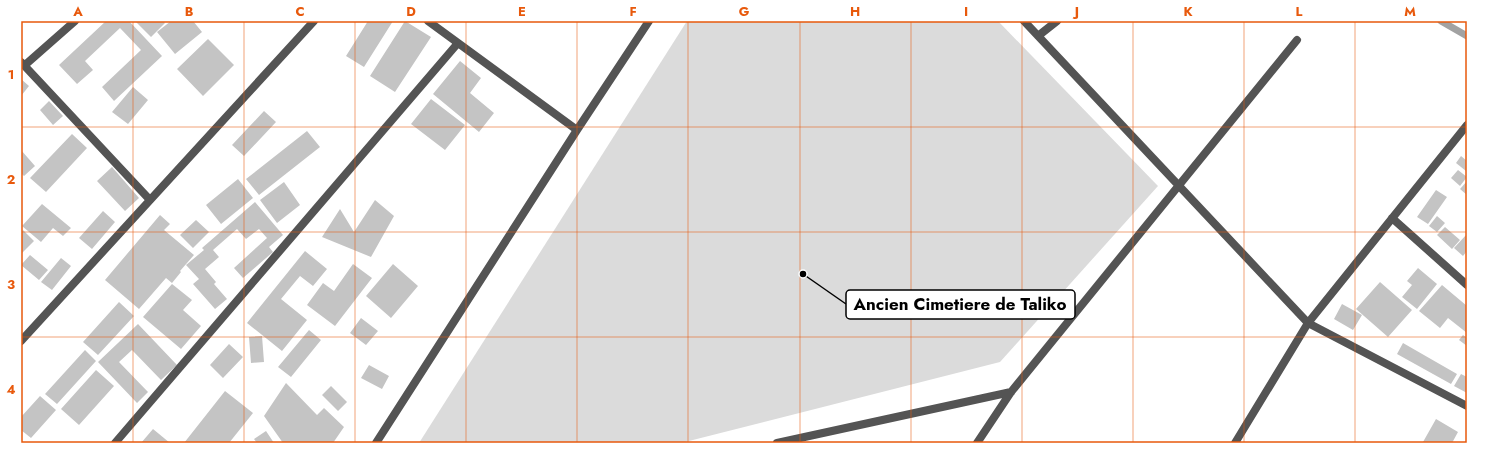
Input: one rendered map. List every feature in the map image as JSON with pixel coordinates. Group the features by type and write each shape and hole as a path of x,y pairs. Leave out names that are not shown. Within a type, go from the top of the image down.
{"street":[{"path":"75,21 23,64 150,200"},
{"path":"21,341 314,21"},
{"path":"428,21 577,130"},
{"path":"376,443 577,130 649,21"},
{"path":"1024,21 1308,322 1467,406"},
{"path":"1038,36 1057,21"},
{"path":"977,443 1011,392 1297,40"},
{"path":"115,443 458,43"},
{"path":"1235,443 1308,322 1467,125"},
{"path":"1392,218 1467,285"},
{"path":"777,443 1011,392"}],"shaded area":[{"path":"687,21 998,21 1158,186 1000,362 681,443 419,443"}],"building":[{"path":"106,21 129,21 162,56 114,101 102,87 141,50 120,28 85,61 93,70 77,84 59,65"},
{"path":"135,21 163,21 165,23 151,37"},
{"path":"171,21 193,21 202,32 175,54 157,32"},
{"path":"368,21 393,21 364,67 346,56"},
{"path":"405,21 431,37 395,92 370,76"},
{"path":"208,39 234,65 203,96 177,69"},
{"path":"460,61 481,78 470,93 494,113 479,132 433,94"},
{"path":"21,79 29,86 21,96"},
{"path":"133,87 148,100 128,124 112,112"},
{"path":"431,99 465,125 445,150 411,124"},
{"path":"49,101 63,116 53,125 40,110"},
{"path":"264,111 276,122 244,156 232,145"},
{"path":"307,131 320,147 259,195 246,179"},
{"path":"72,134 87,148 46,192 30,178"},
{"path":"21,150 35,166 24,176 21,173"},
{"path":"1461,156 1467,161 1466,171 1456,163"},
{"path":"112,167 139,198 125,211 97,181"},
{"path":"1458,170 1467,177 1460,186 1451,178"},
{"path":"238,179 253,198 221,224 206,205"},
{"path":"1467,181 1467,195 1460,189"},
{"path":"284,182 300,205 277,223 260,200"},
{"path":"1436,190 1447,197 1428,224 1417,217"},
{"path":"375,200 394,216 371,257 322,237 340,209 354,232"},
{"path":"255,202 283,235 269,247 273,252 243,278 234,268 267,238 259,229 246,239 237,229 213,250 219,257 205,269 216,282 214,284 227,299 215,309 193,284 199,279 186,265 204,250 202,248"},
{"path":"42,204 71,228 63,236 53,228 41,242 22,226"},
{"path":"103,211 115,222 92,249 79,238"},
{"path":"160,215 170,224 164,230 194,255 172,283 166,278 139,309 105,280"},
{"path":"1437,216 1445,223 1437,232 1429,226"},
{"path":"196,220 209,232 193,248 180,235"},
{"path":"1445,227 1460,240 1452,249 1437,235"},
{"path":"23,230 34,241 21,254 21,233"},
{"path":"1467,234 1467,251 1463,256 1454,248"},
{"path":"305,251 327,269 313,286 300,276 281,299 307,320 282,351 247,323"},
{"path":"30,255 48,270 39,280 21,265"},
{"path":"61,258 71,266 52,290 41,282"},
{"path":"353,264 372,278 335,326 307,305 323,283 334,291"},
{"path":"393,264 418,286 391,318 366,296"},
{"path":"1418,268 1437,284 1417,309 1402,297 1412,285 1407,281"},
{"path":"1380,282 1412,310 1388,337 1356,309"},
{"path":"172,284 192,300 183,310 201,326 181,349 143,317"},
{"path":"1442,285 1467,306 1467,333 1448,318 1440,328 1419,311"},
{"path":"119,302 134,316 98,355 83,342"},
{"path":"1342,304 1362,315 1353,330 1334,319"},
{"path":"361,318 378,331 366,345 350,333"},
{"path":"138,324 177,365 161,380 132,350 119,362 148,392 137,403 98,362"},
{"path":"309,330 321,340 291,377 278,367"},
{"path":"1463,335 1467,338 1467,346 1459,340"},
{"path":"262,336 264,362 251,363 249,337"},
{"path":"1403,343 1457,374 1451,384 1397,354"},
{"path":"229,344 243,357 223,378 210,365"},
{"path":"85,350 96,361 57,404 45,394"},
{"path":"369,365 389,376 382,389 361,378"},
{"path":"96,370 114,386 79,425 61,409"},
{"path":"1461,374 1467,377 1467,393 1454,386"},
{"path":"286,383 317,415 324,408 344,427 333,443 283,443 264,416"},
{"path":"331,386 347,402 338,411 322,395"},
{"path":"225,391 253,413 229,443 184,443"},
{"path":"40,396 56,410 31,438 21,430 21,417"},
{"path":"1436,419 1458,432 1452,443 1423,442"},
{"path":"153,429 170,443 141,443"},
{"path":"266,431 274,443 257,443 254,439"}],"waterway":[{"path":"1441,21 1467,36"}],"place":[{"name":"Ancien Cimetiere de Taliko","path":"803,274"}]}
